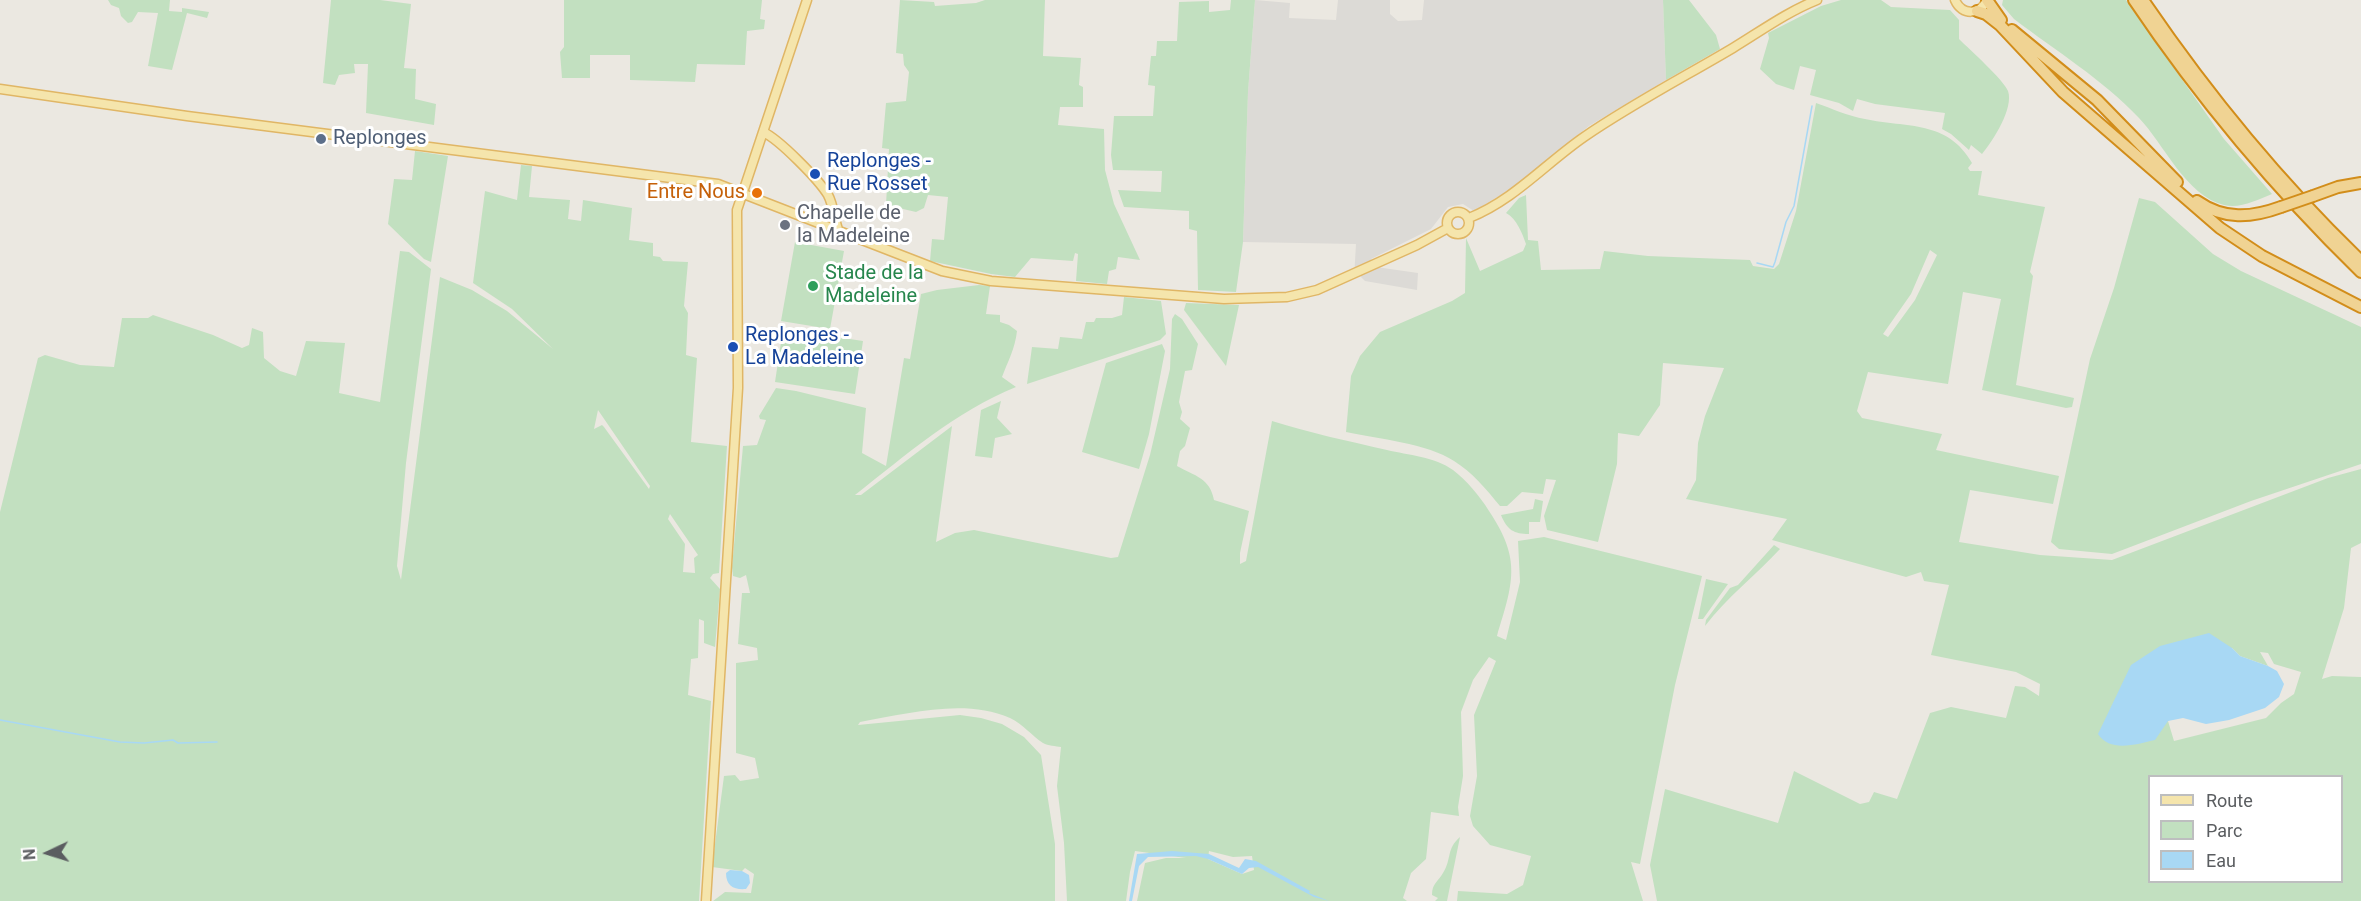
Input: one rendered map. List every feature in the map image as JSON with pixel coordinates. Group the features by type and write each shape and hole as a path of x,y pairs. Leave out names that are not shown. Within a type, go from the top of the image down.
{"highway":[{"path":"1987,0 2003,22 2097,100 2199,202 2213,210 2231,216 2256,215 2338,187 2361,183"},
{"path":"2134,0 2181,67 2234,135 2302,212 2361,272"},
{"path":"2144,0 2190,66 2244,135 2292,190 2361,261"},
{"path":"1977,11 1986,14 2000,25 2062,92 2220,228 2262,256 2361,307"}],"main road":[{"path":"706,901 738,388 737,210 807,0"},
{"path":"1469,218 1487,211 1511,196 1584,138 1766,27 1817,0"},
{"path":"1955,0 1963,10 1977,11 1987,0"},
{"path":"0,89 196,117 718,184 942,271 991,281 1224,299 1287,297 1317,290 1448,228"},
{"path":"764,132 820,184 829,197 839,232"},
{"path":"737,210 745,204 757,201"},
{"path":"1464,212 1469,218 1470,226 1461,234 1454,233 1448,228 1447,219 1452,213 1464,212"}],"shaded area":[{"path":"1255,0 1290,3 1289,18 1336,20 1338,0 1390,0 1390,14 1398,21 1422,20 1424,0 1663,0 1666,80 1589,126 1511,189 1474,211 1463,204 1448,207 1431,229 1371,259 1376,267 1418,273 1417,290 1365,281 1360,276 1354,278 1356,244 1243,242 1248,92"}],"green space":[{"path":"108,0 170,0 169,11 182,12 182,8 209,12 207,18 187,13 172,70 148,66 158,13 138,12 132,22 128,23 121,16 119,8 111,5"},
{"path":"331,0 380,0 411,4 404,68 416,69 415,99 436,104 434,125 366,113 368,64 354,64 355,73 339,75 335,85 323,83"},
{"path":"564,0 762,0 760,19 765,20 764,29 747,31 745,65 697,64 695,82 630,80 630,55 590,55 590,78 562,78 560,52 564,47"},
{"path":"900,0 934,2 935,6 976,3 985,0 1045,0 1043,56 1081,58 1079,85 1083,87 1083,107 1060,107 1058,125 1104,129 1105,170 1114,204 1140,260 1118,257 1116,269 1109,271 1107,284 1076,281 1078,254 1075,253 1073,261 1031,258 1015,277 930,261 932,239 944,240 948,197 928,195 924,208 916,212 886,205 889,149 882,148 886,103 906,101 909,72 904,65 903,54 896,53"},
{"path":"1231,0 1255,0 1248,92 1243,242 1236,292 1198,290 1197,231 1189,229 1189,211 1124,207 1118,190 1161,192 1162,171 1113,170 1111,155 1114,116 1153,116 1155,86 1148,85 1151,56 1156,56 1157,41 1177,41 1179,2 1209,1 1209,12 1230,10"},
{"path":"1663,0 1689,0 1716,35 1720,49 1666,80"},
{"path":"1841,0 1881,0 1891,7 1950,10 1959,20 1959,39 1993,72 2008,91 2008,106 2005,115 1997,133 1982,154 1971,145 1969,150 1942,129 1945,113 1875,104 1857,99 1853,111 1839,103 1810,95 1816,70 1800,66 1794,90 1776,84 1760,69 1769,38 1768,33 1821,6"},
{"path":"2003,0 2126,0 2224,139 2272,194 2236,206 2210,200 2187,180 2148,129 2125,104 2014,19 2002,5"},
{"path":"1816,103 1859,118 1925,128 1939,133 1951,139 1962,149 1972,163 1968,168 1970,171 1982,171 1978,195 2045,207 2030,272 2033,276 2016,385 2074,398 2072,407 2066,408 1982,390 2001,299 1963,292 1948,384 1868,372 1857,411 1862,418 1942,434 1936,450 2059,476 2053,504 1970,490 1959,542 2040,555 2112,560 2328,478 2361,469 2361,543 2351,548 2344,608 2322,679 2332,676 2361,677 2361,901 1657,901 1650,865 1665,789 1778,823 1794,771 1860,804 1869,802 1874,792 1897,799 1930,713 1951,707 2006,718 2015,686 2025,687 2039,696 2040,684 2016,672 1931,655 1949,585 1924,581 1921,572 1906,577 1772,540 1787,519 1686,499 1696,480 1698,443 1705,416 1724,368 1663,363 1660,405 1639,436 1618,433 1617,464 1598,542 1547,530 1544,516 1556,480 1546,479 1543,494 1522,492 1507,506 1500,506 1461,465 1443,455 1416,446 1346,432 1351,376 1360,356 1380,332 1452,301 1465,293 1466,238 1480,271 1523,251 1526,244 1521,231 1506,213 1519,198 1526,195 1528,240 1538,241 1541,270 1600,269 1604,251 1648,256 1750,260 1753,266 1774,269 1779,264 1796,211","holes":["1930,250 1937,255 1915,300 1888,337 1883,334 1911,294","2232,648 2240,656 2268,666 2260,652 2268,653 2274,664 2301,672 2294,694 2266,718 2174,741 2168,721"]},
{"path":"415,151 448,156 431,262 424,259 388,224 394,179 412,180"},
{"path":"521,165 532,166 529,197 570,200 568,219 581,221 583,200 632,208 629,240 653,243 653,256 660,257 663,261 688,262 684,306 688,313 686,355 697,358 691,442 727,446 719,573 713,574 710,578 720,589 715,647 704,643 704,621 699,619 698,658 691,659 688,695 711,701 699,901 0,901 0,512 38,358 45,355 80,365 114,367 122,318 148,318 153,315 213,335 242,348 249,345 252,328 263,332 264,358 280,371 296,376 306,341 345,343 339,393 380,402 400,251 409,252 431,269 406,463 397,566 401,580 440,277 472,290 507,311 553,349 512,309 473,283 485,191 517,200","holes":["598,410 650,486 649,489 604,427 602,425 594,429","670,514 698,555 694,558 695,573 683,572 685,544 668,519"]},
{"path":"2139,198 2155,202 2213,254 2241,271 2361,327 2361,464 2251,501 2112,554 2059,549 2051,542 2090,359 2114,288"},
{"name":"Stade de la Madeleine","path":"795,242 844,251 830,329 781,321"},
{"path":"979,285 990,286 986,314 1000,315 1000,322 1017,331 1002,377 1016,387 952,421 855,495 861,495 952,426 936,542 955,533 974,530 1111,558 1118,557 1150,455 1170,369 1172,319 1175,314 1182,319 1198,344 1192,370 1185,371 1179,402 1182,412 1180,419 1190,428 1185,446 1180,451 1177,466 1205,482 1214,500 1249,511 1240,553 1240,564 1246,561 1272,421 1329,437 1430,459 1453,470 1463,479 1481,499 1499,528 1510,558 1510,586 1497,636 1506,640 1520,582 1518,541 1544,537 1702,576 1675,685 1640,864 1631,862 1643,901 1457,901 1458,891 1507,894 1523,885 1531,856 1490,845 1473,826 1470,816 1477,776 1474,715 1496,661 1489,657 1473,680 1461,712 1463,776 1458,807 1459,816 1431,812 1426,859 1411,873 1403,898 1407,901 1137,901 1145,863 1166,858 1186,858 1135,851 1126,901 1067,901 1064,843 1057,786 1061,747 1043,743 1010,718 992,712 955,708 897,715 860,722 858,725 960,715 1002,724 1024,737 1041,755 1055,844 1055,901 713,901 725,892 751,893 754,874 745,868 742,871 712,867 724,776 735,775 740,781 759,778 755,758 736,753 736,663 758,660 757,648 738,644 742,593 750,593 746,575 740,578 733,576 732,567 743,446 757,445 766,420 760,419 759,416 776,388 866,408 862,453 886,466 904,358 910,359 921,294","holes":["1209,851 1233,857 1252,856 1254,870 1242,874 1208,859"]},
{"path":"1124,297 1161,301 1166,334 1160,340 1027,384 1032,347 1058,349 1060,337 1082,339 1086,322 1094,322 1096,318 1112,318 1122,315"},
{"path":"1186,303 1239,305 1226,366 1184,310"},
{"path":"783,329 863,341 855,394 775,382"},
{"path":"1162,344 1165,351 1149,434 1139,469 1082,452 1106,363"},
{"path":"1001,401 997,418 1012,434 995,438 992,458 975,456 981,410"},
{"path":"1535,499 1543,501 1540,522 1529,522 1529,534 1515,532 1509,528 1501,515 1533,509"},
{"path":"1774,545 1780,549 1705,626 1706,620 1730,588 1738,585"},
{"path":"1706,579 1728,584 1703,619 1698,619"},
{"path":"1460,837 1447,901 1435,901 1438,898 1432,895 1433,888 1446,868 1451,850"}],"water":[{"path":"2209,633 2240,656 2277,671 2284,684 2279,697 2265,708 2229,720 2206,724 2183,718 2168,721 2155,740 2124,746 2109,744 2103,740 2098,734 2131,665 2160,646"},
{"path":"1172,851 1209,854 1239,868 1245,859 1256,861 1310,891 1309,893 1329,901 1314,897 1258,867 1249,868 1242,874 1196,856 1148,857 1139,866 1132,901 1129,901 1137,854"},
{"path":"730,870 742,871 749,875 750,883 746,889 734,888 729,884 726,873"}],"waterway":[{"path":"1757,263 1773,267 1775,262 1786,222 1794,206 1812,106"},
{"path":"0,720 120,742 144,743 173,740 178,743 217,742"}],"place":[{"name":"Replonges","path":"321,139"},
{"name":"Replonges - Rue Rosset","path":"815,174"},
{"name":"Entre Nous","path":"757,193"},
{"name":"Chapelle de la Madeleine","path":"785,225"},
{"name":"Stade de la Madeleine","path":"813,286"},
{"name":"Replonges - La Madeleine","path":"733,347"}]}
